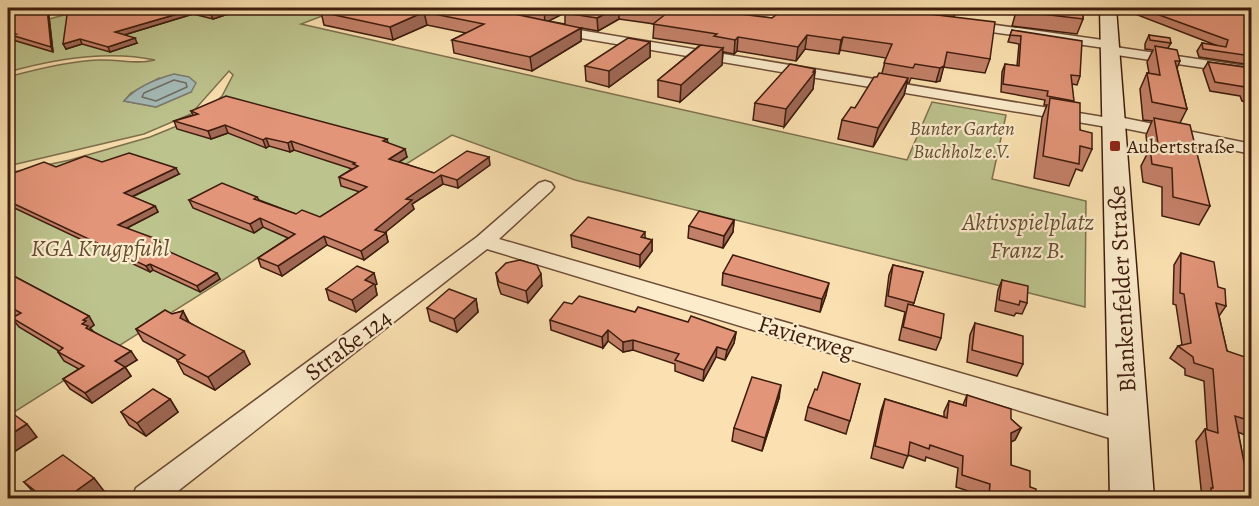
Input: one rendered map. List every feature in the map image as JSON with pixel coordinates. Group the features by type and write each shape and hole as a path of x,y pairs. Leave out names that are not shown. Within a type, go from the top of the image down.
{"street":[{"name":"Blankenfelder Straße","path":"1108,8 1132,498"},
{"path":"562,21 547,29 1251,149"},
{"path":"949,23 1251,71"},
{"name":"Straße 124","path":"147,498 484,241 545,187"},
{"name":"Favierweg","path":"484,241 1129,433"}],"green space":[{"path":"91,8 343,8 301,24 907,160 932,102 1006,115 992,179 1086,201 1085,307 575,180 452,135 8,416 8,173 70,160 150,137 199,117 222,96 233,75 229,71 191,114 144,134 8,166 8,77 76,62 155,60 119,56 81,57 8,72 8,10 45,20","holes":["159,78 191,92 156,107 124,101 131,93"]}],"water":[{"path":"174,74 189,77 196,83 191,92 156,107 124,101 147,84"}],"building":[{"path":"8,8 47,8 51,47 11,35 16,34 8,31"},
{"path":"68,8 233,8 211,15 191,10 115,32 135,38 108,47 80,39 63,44"},
{"path":"333,8 486,8 581,28 530,57 452,40 484,24 424,12 390,27 321,12"},
{"path":"574,8 616,8 597,18 565,13"},
{"path":"629,8 729,8 723,12 772,18 785,8 879,8 995,22 990,59 947,52 944,66 940,68 915,64 913,68 884,63 892,44 843,37 841,40 807,35 798,47 738,37 735,40 714,36 717,34 653,24 667,13"},
{"path":"1018,8 1083,8 1083,19 1017,11"},
{"path":"1140,8 1251,8 1251,56 1203,49 1202,43 1226,47 1228,40"},
{"path":"1012,30 1082,41 1080,76 1071,75 1074,101 1047,96 1048,91 1003,84 1005,64 1019,66 1021,36 1010,35"},
{"path":"1149,35 1170,38 1171,43 1150,40"},
{"path":"628,38 650,42 609,71 585,66"},
{"path":"701,45 723,48 681,85 658,80"},
{"path":"1155,46 1177,50 1180,61 1175,61 1187,109 1152,102 1147,73 1160,75"},
{"path":"1208,62 1251,68 1251,93 1247,92 1245,87 1215,82"},
{"path":"790,64 815,69 813,72 815,72 786,109 755,103"},
{"path":"879,73 908,78 878,128 842,120 851,107 855,108 874,77 877,77"},
{"path":"226,96 387,139 383,141 405,149 389,159 434,173 467,151 489,157 457,180 441,175 406,199 412,200 375,230 386,233 361,251 324,236 278,266 258,258 295,234 260,218 250,224 189,200 222,183 257,197 254,199 296,214 302,210 320,217 367,187 339,177 358,166 353,164 355,163 291,141 288,143 266,138 263,140 225,125 208,131 174,121 198,114 191,111"},
{"path":"1050,98 1080,103 1080,130 1092,133 1092,149 1080,146 1079,164 1043,156"},
{"path":"1154,118 1190,125 1210,206 1173,197 1172,168 1152,164 1150,148 1159,150"},
{"path":"129,153 176,168 124,193 155,206 118,225 159,240 152,244 217,273 197,286 150,264 146,266 8,201 8,175 44,162 56,167 85,156 102,162"},
{"path":"699,211 734,220 724,236 689,226"},
{"path":"588,217 645,232 641,237 652,240 640,255 571,235"},
{"path":"1181,253 1214,262 1218,287 1225,289 1226,306 1216,303 1227,351 1251,359 1251,421 1235,416 1251,498 1212,498 1211,488 1213,488 1205,429 1218,433 1213,369 1194,363 1193,357 1178,346 1191,343 1184,294 1180,293"},
{"path":"733,255 829,283 822,299 723,273"},
{"path":"520,260 537,265 541,274 526,291 499,282 496,273 506,263"},
{"path":"893,265 923,272 914,303 888,296"},
{"path":"357,266 374,273 365,280 374,284 352,300 326,289"},
{"path":"8,273 89,316 83,320 86,321 82,324 88,326 86,328 131,351 115,361 125,367 85,393 63,379 84,366 58,352 63,348 12,318 21,313 8,306"},
{"path":"1002,280 1028,286 1027,303 1020,301 1019,305 999,300"},
{"path":"449,289 476,299 454,319 427,308"},
{"path":"579,296 635,312 638,307 688,322 691,316 736,332 727,350 717,347 704,370 675,360 679,354 633,340 623,342 608,330 602,337 550,320 564,302 572,304"},
{"path":"908,304 944,314 941,338 903,327"},
{"path":"165,310 172,314 183,311 180,318 244,351 208,377 177,361 185,355 136,329"},
{"path":"975,323 1023,336 1023,364 972,350"},
{"path":"823,372 860,384 850,421 808,407"},
{"path":"752,377 781,385 765,438 734,428"},
{"path":"153,389 170,399 137,423 121,412"},
{"path":"967,395 1011,409 1011,419 1021,428 1011,433 1011,465 1030,471 1030,487 1036,489 1036,498 998,498 989,495 990,484 962,475 963,456 930,445 929,449 910,442 908,456 875,446 885,399 947,418 949,401 966,406"},
{"path":"8,410 27,424 8,436"},
{"path":"63,455 94,478 66,498 44,498 24,482"}],"place":[{"name":"Aubertstraße","path":"1115,146"}],"park label":[{"name":"Bunter Garten Buchholz e.V.","path":"962,140"},
{"name":"Aktivspielplatz Franz B.","path":"1028,236"},
{"name":"KGA Krugpfuhl","path":"100,248"}]}
